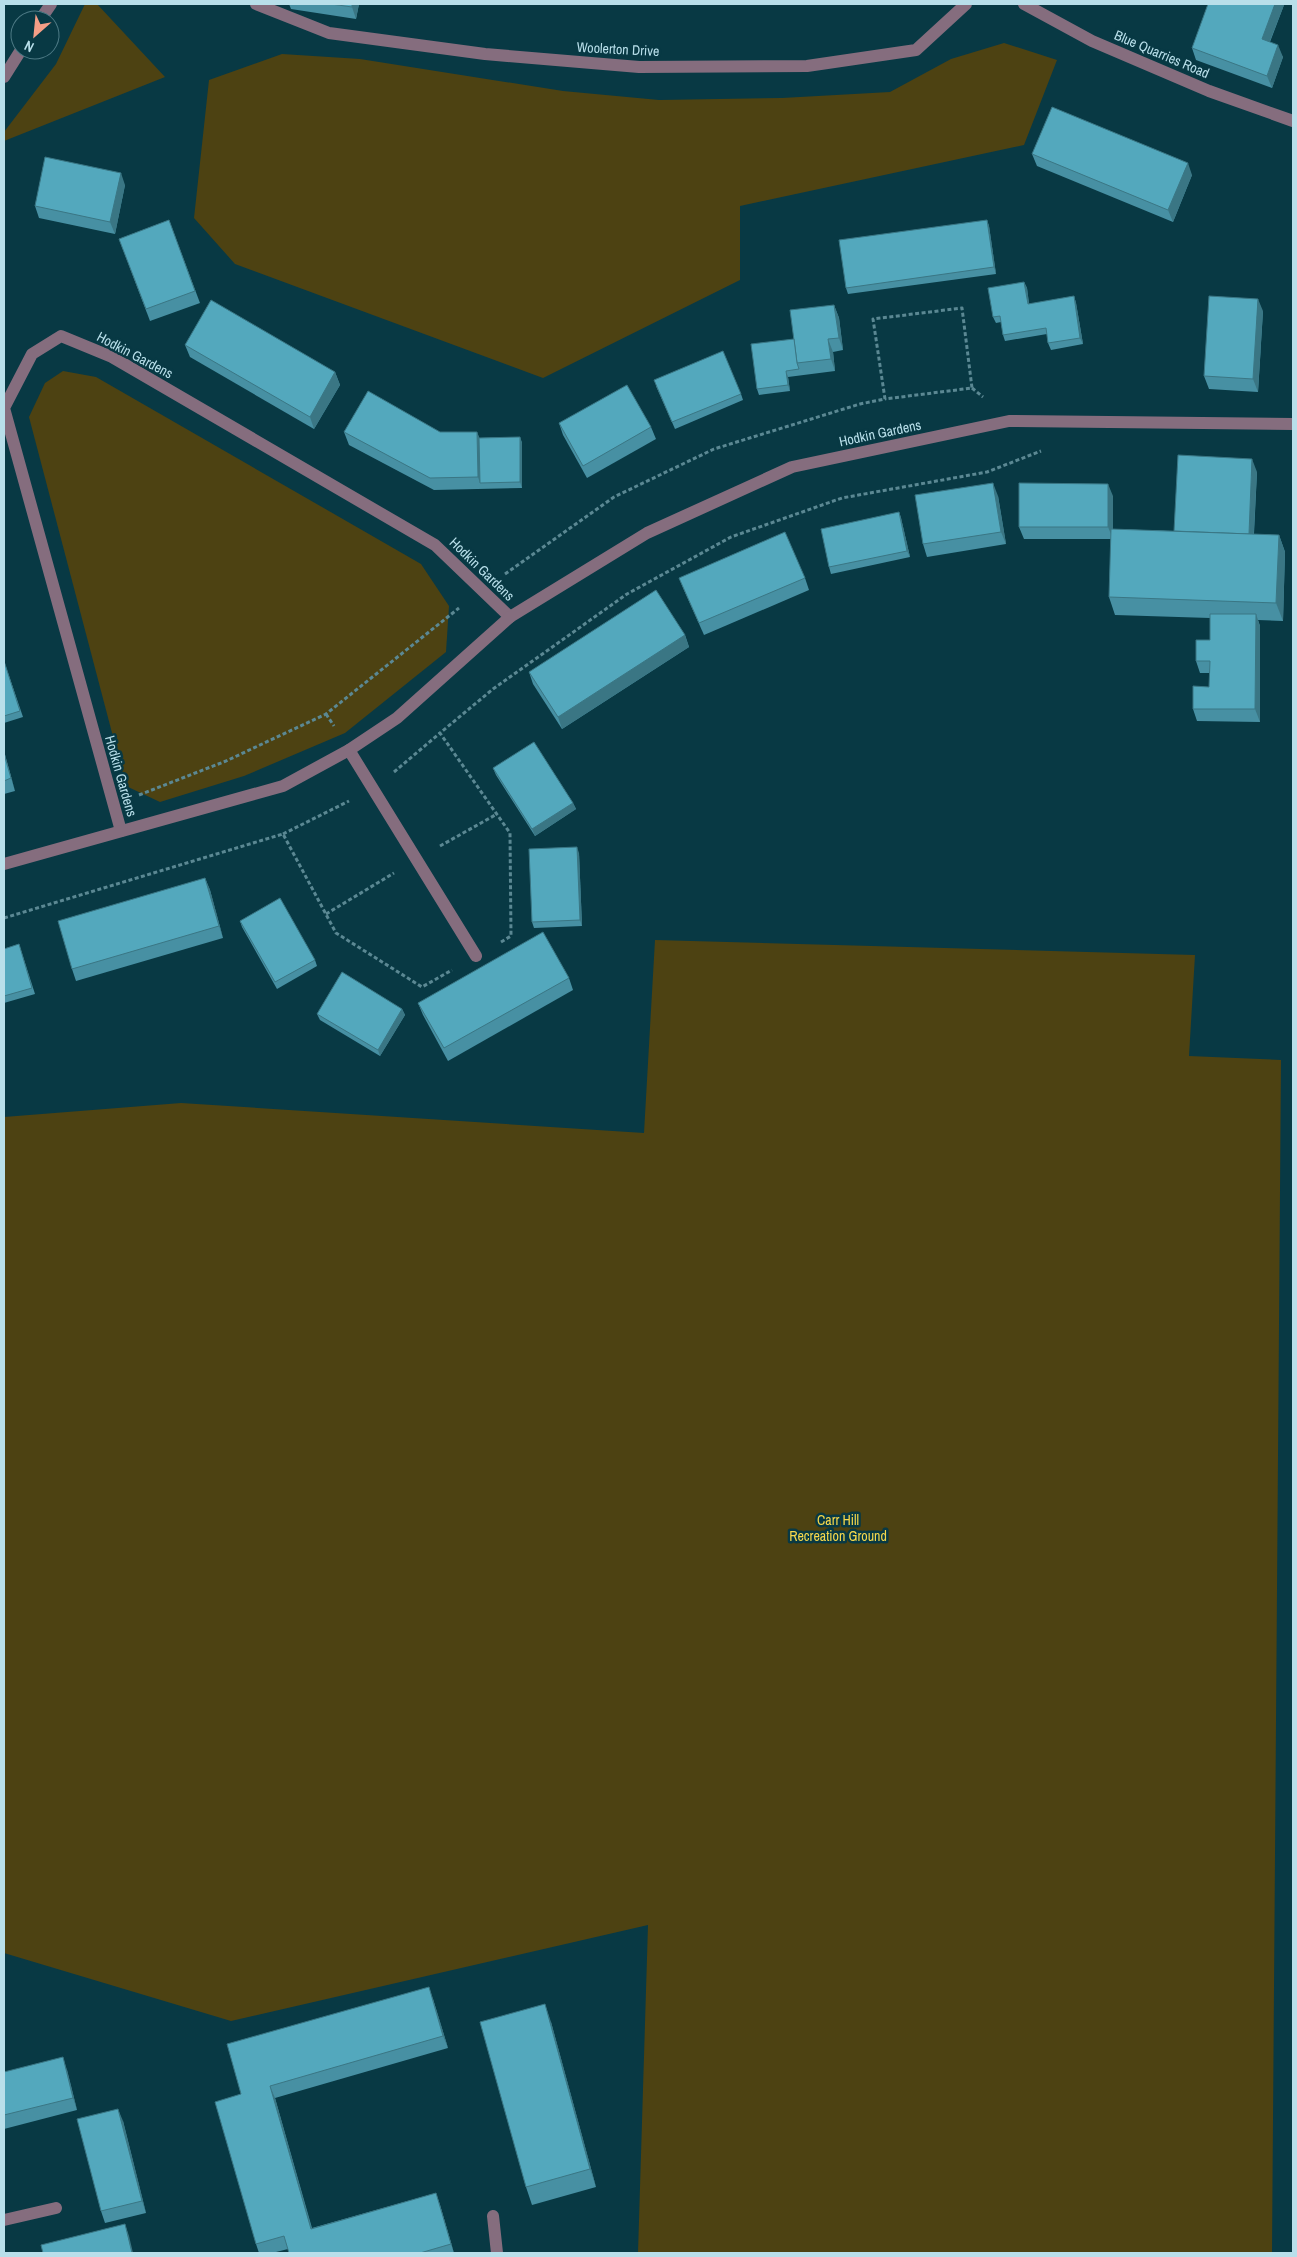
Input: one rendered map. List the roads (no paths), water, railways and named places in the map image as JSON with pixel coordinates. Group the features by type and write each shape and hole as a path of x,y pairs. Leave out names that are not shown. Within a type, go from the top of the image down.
{"street":[{"name":"Woolerton Drive","path":"256,4 329,34 485,54 640,67 807,66 916,50 966,4"},
{"name":"Blue Quarries Road","path":"1024,4 1092,41 1209,91 1293,121"},
{"path":"4,77 15,60"},
{"name":"Hodkin Gardens","path":"121,831 4,408 32,354 61,336 112,357 435,545 510,617"},
{"name":"Hodkin Gardens","path":"4,864 283,786 349,750 397,718 510,617 647,534 792,467 1009,421 1293,424"},
{"path":"349,750 476,956"},
{"path":"4,2220 56,2208"},
{"path":"493,2216 497,2253"}],"park label":[{"name":"Carr Hill Recreation Ground","path":"838,1528"}]}
